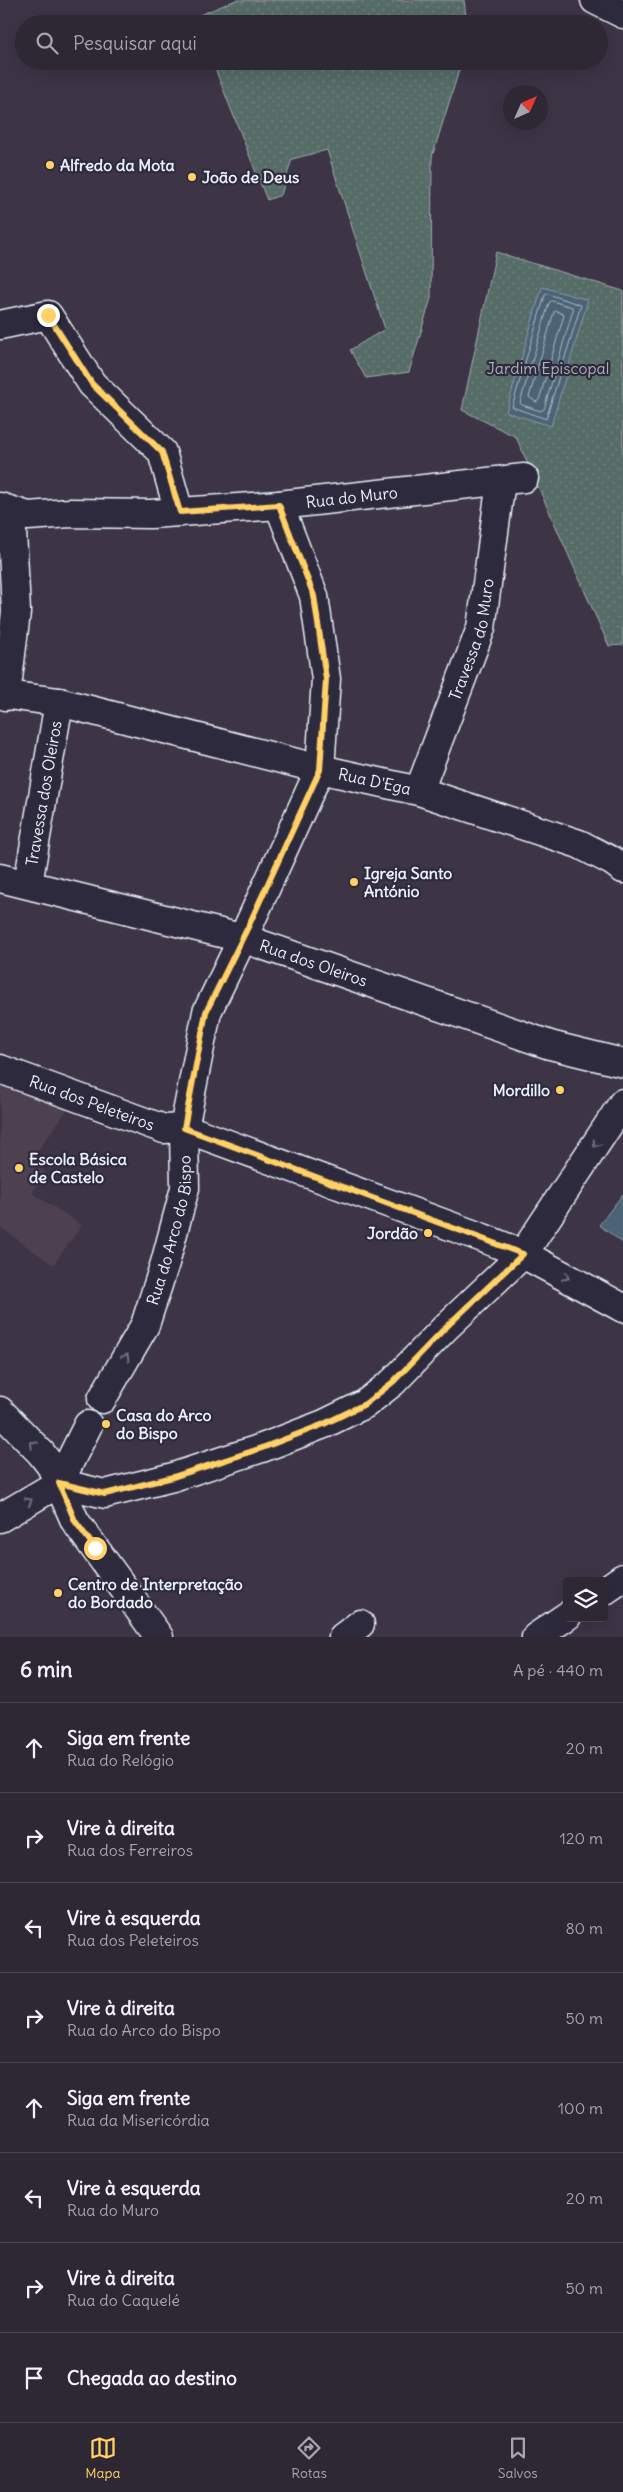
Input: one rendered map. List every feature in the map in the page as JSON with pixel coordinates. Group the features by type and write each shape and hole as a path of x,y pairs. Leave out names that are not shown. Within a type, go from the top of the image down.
{"street":[{"path":"595,0 623,14"},
{"path":"0,324 48,315 92,384 162,452 180,512"},
{"name":"Rua do Muro","path":"6,509 28,516 70,513 150,514 279,505 512,480"},
{"name":"Travessa do Muro","path":"419,791 481,628 512,480"},
{"path":"279,505 314,596 326,679 320,770"},
{"path":"3,695 16,612 6,509"},
{"name":"Rua D'Ega","path":"3,695 59,702 320,770 419,791 579,844 612,861 623,869"},
{"name":"Travessa dos Oleiros","path":"28,884 59,702"},
{"name":"Rua do Arco do Bispo","path":"102,1399 145,1325 165,1263 185,1188 184,1128 206,1012 320,770"},
{"name":"Rua dos Oleiros","path":"0,878 242,938 550,1045 623,1063"},
{"name":"Rua dos Peleteiros","path":"0,1069 164,1129 184,1128 523,1254 623,1308"},
{"path":"59,1483 105,1494 173,1477 262,1448 324,1424 357,1408 393,1382 445,1328 523,1254 623,1103"},
{"path":"0,1411 42,1453 52,1466 75,1521 158,1637"},
{"path":"0,1518 59,1483 88,1425"},
{"path":"608,1588 623,1578"},
{"path":"536,1637 563,1619"}],"shaded area":[{"name":"Escola Básica de Castelo","path":"0,1081 71,1104 30,1162 46,1173 32,1193 82,1225 53,1265 0,1227"}],"green space":[{"path":"236,0 464,0 466,15 200,15"},
{"path":"216,70 459,70 432,157 431,298 409,372 366,378 350,350 385,329 327,150 292,159 281,195 267,200"},
{"name":"Jardim Episcopal","path":"496,252 623,291 623,645 609,646 516,437 462,410"}],"water":[{"path":"542,287 588,300 551,426 506,412"},
{"path":"623,1194 623,1243 599,1225"}],"place":[{"name":"Alfredo da Mota","path":"50,165"},
{"name":"João de Deus","path":"192,177"},
{"name":"Igreja Santo António","path":"354,882"},
{"name":"Mordillo","path":"560,1090"},
{"name":"Escola Básica de Castelo","path":"19,1168"},
{"name":"Jordão","path":"428,1233"},
{"name":"Casa do Arco do Bispo","path":"106,1424"},
{"name":"Centro de Interpretação do Bordado","path":"58,1593"}],"route":[{"path":"48,315 92,384 162,452 180,512 279,505 314,596 326,679 320,770 248,927 206,1012 184,1128 523,1254 445,1328 393,1382 365,1404 324,1424 262,1448 173,1477 105,1494 59,1483 75,1521 95,1548"}]}
